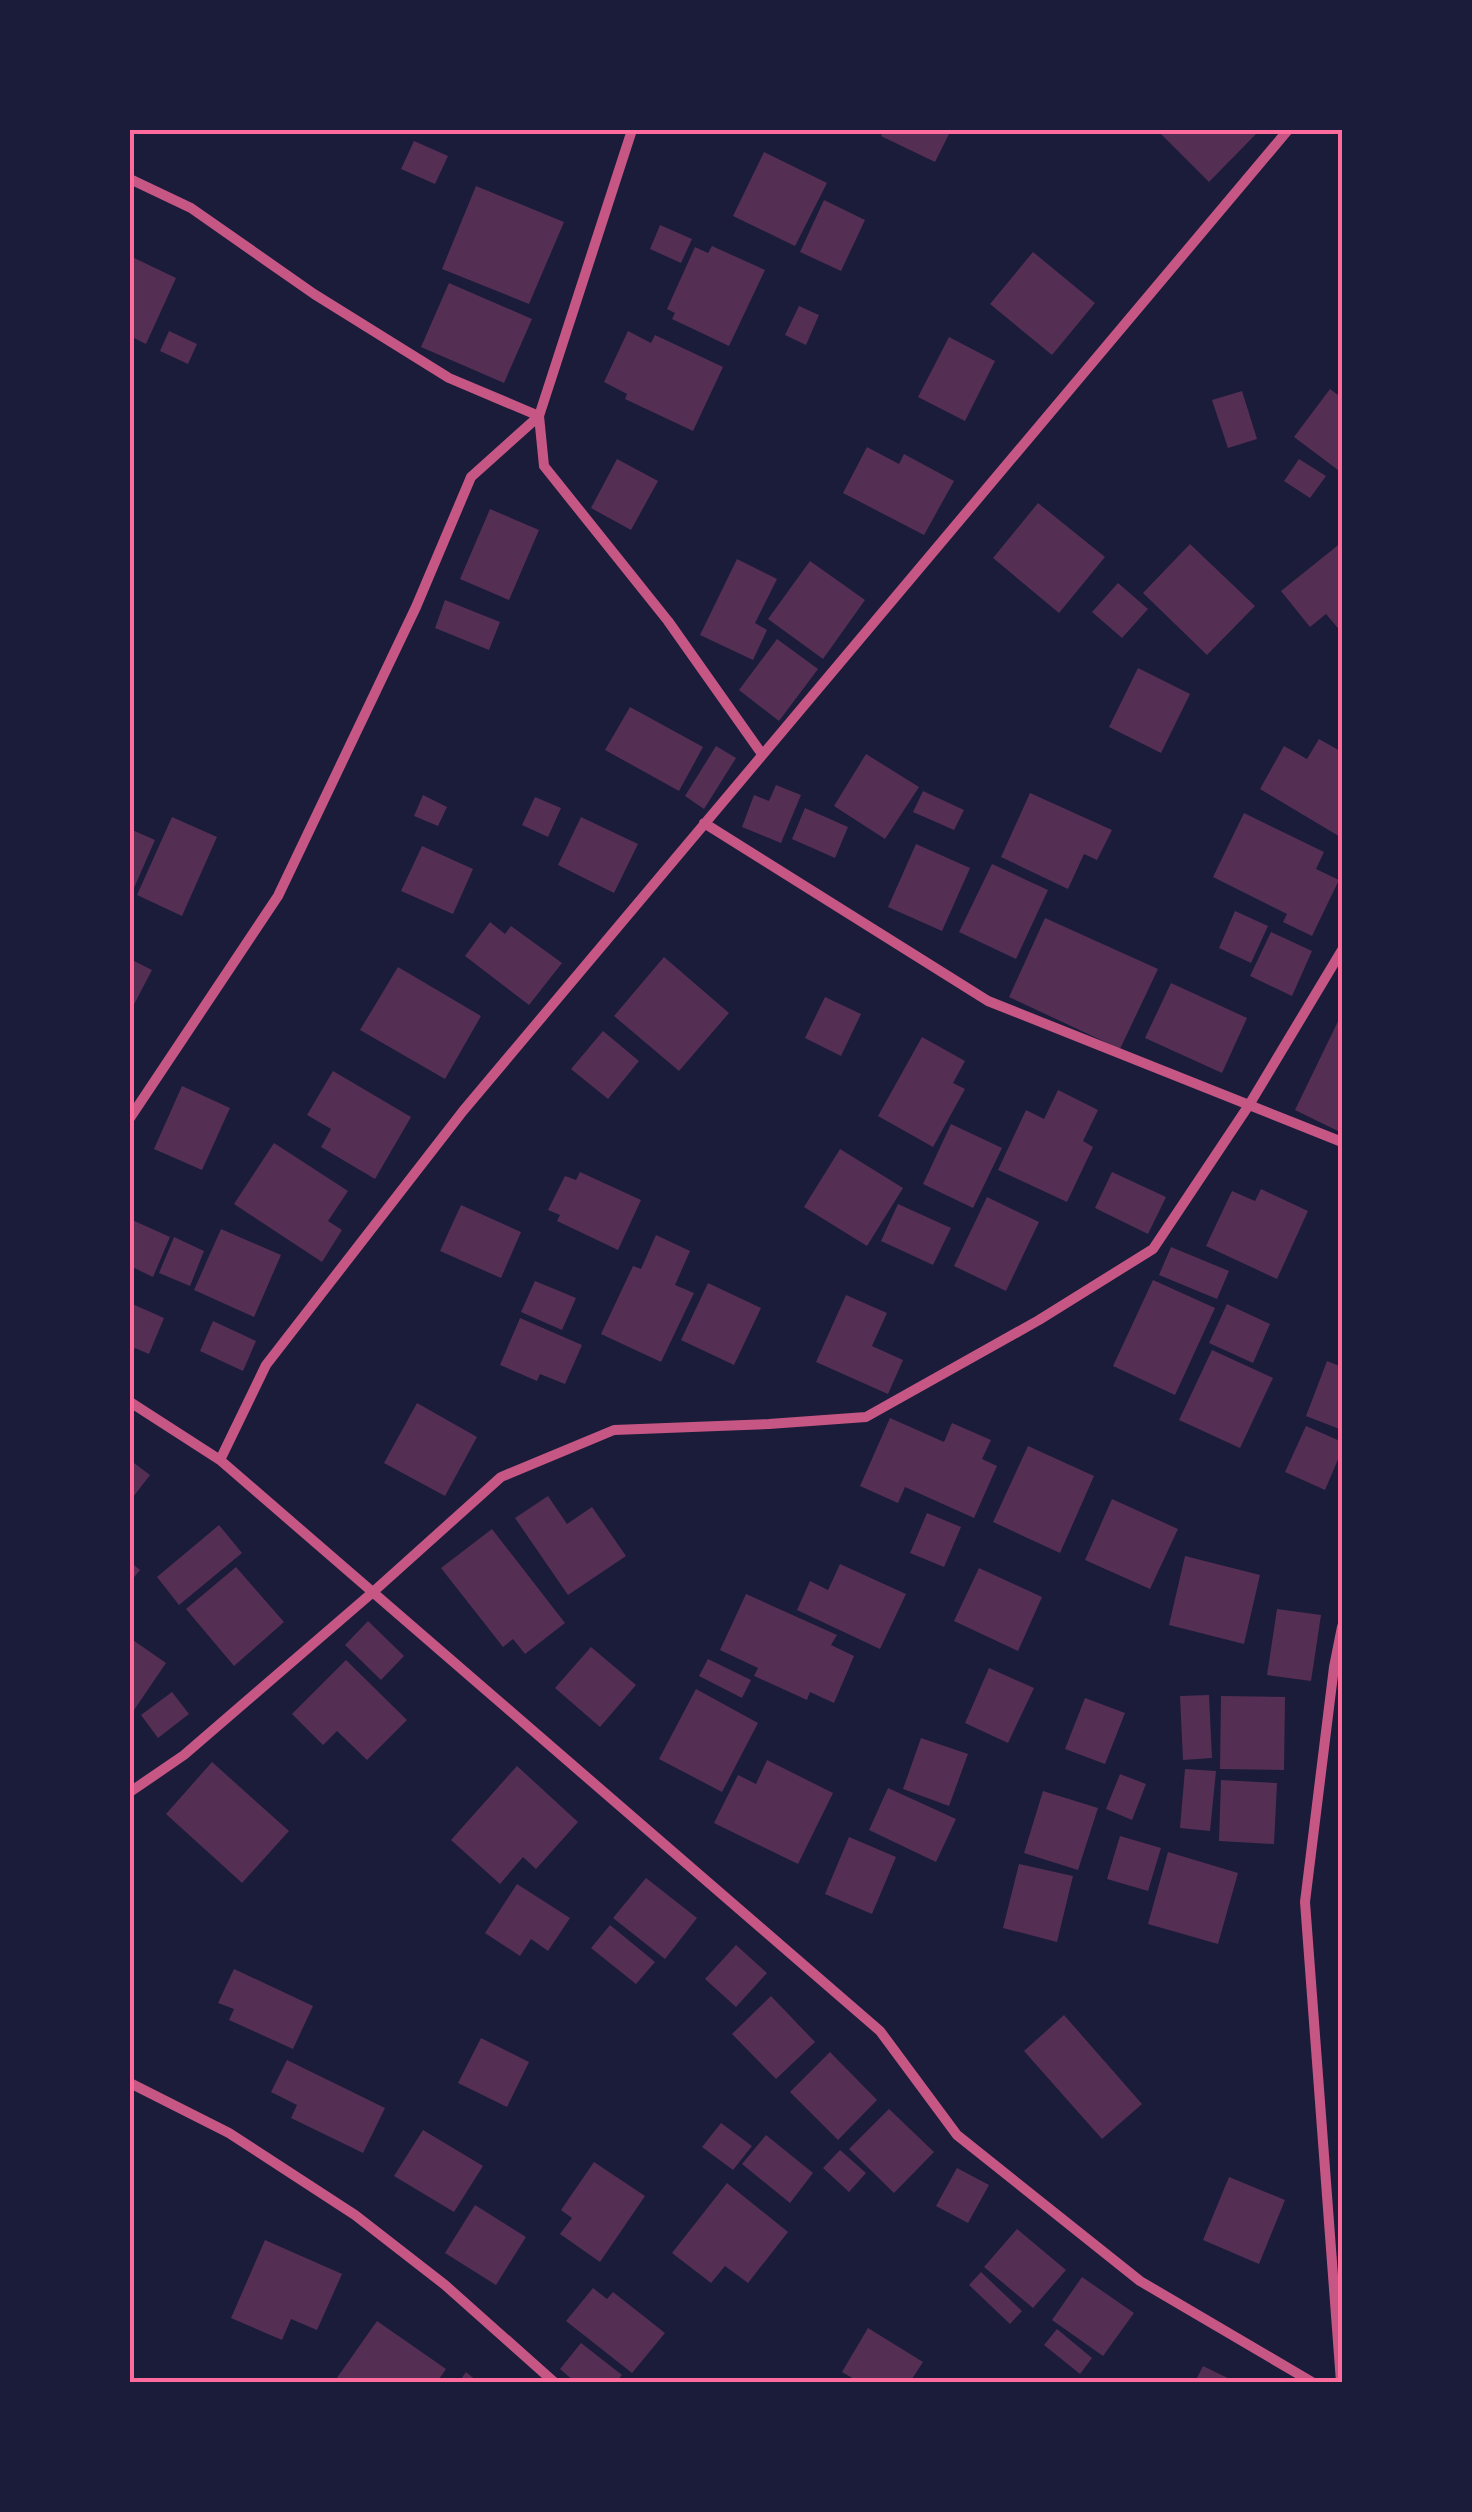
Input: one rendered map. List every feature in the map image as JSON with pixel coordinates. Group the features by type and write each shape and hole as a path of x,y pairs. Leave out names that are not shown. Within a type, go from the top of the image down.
{"street":[{"path":"632,130 538,416 544,466 668,621 762,754"},
{"path":"220,1460 266,1365 463,1112 1287,130"},
{"path":"130,179 191,208 314,294 449,378 538,416"},
{"path":"130,1118 278,896 416,607 471,477 538,416"},
{"path":"704,823 988,1001 1342,1142"},
{"path":"130,1792 184,1755 500,1477 614,1430 866,1417 1039,1320 1153,1249 1249,1105 1342,950"},
{"path":"130,1402 220,1460 880,2030 957,2134 1140,2282 1312,2382"},
{"path":"1341,2382 1304,1902 1342,1627"},
{"path":"130,2083 229,2134 355,2216 445,2285 554,2382"}],"building":[{"path":"884,130 951,130 935,162 881,136"},
{"path":"1157,130 1251,130 1256,134 1209,182"},
{"path":"414,141 448,156 435,184 401,169"},
{"path":"764,152 827,183 795,246 733,216"},
{"path":"476,186 564,222 529,304 442,269"},
{"path":"824,200 865,220 841,271 800,252"},
{"path":"660,225 692,239 681,263 650,249"},
{"path":"712,246 765,270 729,346 672,319 675,313 667,309 695,247 708,253"},
{"path":"1033,252 1095,303 1052,355 990,304"},
{"path":"130,256 176,278 146,344 130,336"},
{"path":"449,283 532,319 504,383 421,347"},
{"path":"799,306 819,315 806,345 785,335"},
{"path":"169,331 197,344 188,364 160,351"},
{"path":"628,331 651,343 655,335 723,367 693,431 625,399 627,394 604,382"},
{"path":"949,337 995,361 965,421 918,397"},
{"path":"1330,389 1342,398 1342,473 1294,437"},
{"path":"1242,391 1257,439 1228,448 1212,400"},
{"path":"867,447 899,464 904,454 954,481 924,535 843,493"},
{"path":"617,459 658,481 631,530 591,508"},
{"path":"1299,459 1326,476 1310,498 1284,481"},
{"path":"1038,503 1105,557 1059,613 993,558"},
{"path":"490,509 539,530 509,600 460,579"},
{"path":"1342,542 1342,633 1326,614 1310,627 1281,591"},
{"path":"1190,544 1255,606 1207,655 1143,593"},
{"path":"737,559 777,579 755,623 767,630 753,660 700,635"},
{"path":"810,561 865,600 823,659 768,619"},
{"path":"1118,583 1148,609 1122,638 1092,612"},
{"path":"445,600 500,622 489,650 435,628"},
{"path":"777,639 818,669 779,721 739,690"},
{"path":"1138,668 1190,694 1161,753 1109,727"},
{"path":"630,707 703,747 679,791 605,750"},
{"path":"1319,739 1342,752 1342,838 1260,789 1284,746 1307,759"},
{"path":"716,746 736,758 704,809 685,796"},
{"path":"866,754 919,787 885,839 834,806"},
{"path":"776,785 801,795 781,843 742,827 754,795 769,801"},
{"path":"923,791 964,810 954,830 913,812"},
{"path":"1030,793 1112,830 1097,860 1084,854 1068,889 1001,857"},
{"path":"423,795 447,807 438,826 414,816"},
{"path":"535,797 561,808 548,837 522,825"},
{"path":"805,808 848,827 835,858 792,839"},
{"path":"1244,813 1324,852 1316,869 1339,880 1312,936 1283,922 1287,914 1213,877"},
{"path":"172,817 217,837 182,916 137,895"},
{"path":"581,817 638,844 614,893 558,865"},
{"path":"130,829 155,840 130,897"},
{"path":"916,844 970,868 942,931 888,907"},
{"path":"422,846 473,869 453,914 401,891"},
{"path":"992,864 1048,890 1016,959 959,932"},
{"path":"1235,911 1268,926 1251,963 1219,948"},
{"path":"1045,918 1158,969 1120,1049 1009,997"},
{"path":"490,922 505,934 511,926 562,963 529,1005 465,956"},
{"path":"1271,932 1312,951 1292,996 1250,976"},
{"path":"664,957 729,1013 679,1071 614,1016"},
{"path":"130,959 152,970 130,1012"},
{"path":"398,967 481,1016 445,1079 360,1030"},
{"path":"1171,983 1247,1018 1222,1073 1145,1038"},
{"path":"825,997 861,1014 841,1056 805,1038"},
{"path":"1342,1013 1342,1133 1295,1110"},
{"path":"603,1031 639,1061 608,1099 571,1069"},
{"path":"922,1037 965,1061 953,1083 965,1089 933,1147 878,1116"},
{"path":"333,1071 411,1117 375,1179 321,1147 331,1129 307,1115"},
{"path":"182,1086 230,1108 202,1170 154,1149"},
{"path":"1058,1090 1098,1110 1083,1141 1093,1147 1067,1202 998,1170 1026,1110 1044,1119"},
{"path":"951,1124 1002,1148 973,1208 923,1184"},
{"path":"274,1143 348,1191 328,1221 342,1230 322,1262 234,1204"},
{"path":"840,1149 903,1188 867,1246 804,1207"},
{"path":"580,1172 641,1200 618,1250 557,1221 560,1215 548,1210 565,1176 576,1180"},
{"path":"1112,1172 1166,1197 1148,1234 1095,1208"},
{"path":"1261,1189 1308,1211 1277,1279 1206,1246 1232,1191 1255,1201"},
{"path":"987,1197 1039,1222 1006,1291 954,1266"},
{"path":"898,1204 951,1228 933,1265 881,1241"},
{"path":"461,1205 521,1232 501,1278 440,1251"},
{"path":"130,1219 170,1237 153,1277 130,1266"},
{"path":"221,1229 281,1255 254,1317 194,1290"},
{"path":"656,1235 690,1251 675,1285 694,1293 661,1362 601,1334 633,1266 641,1269"},
{"path":"174,1237 204,1251 190,1286 159,1273"},
{"path":"1171,1247 1229,1271 1217,1299 1159,1275"},
{"path":"1153,1280 1215,1308 1175,1395 1113,1366"},
{"path":"535,1281 576,1298 562,1330 521,1312"},
{"path":"708,1283 761,1308 734,1365 681,1340"},
{"path":"846,1295 887,1313 872,1346 903,1360 888,1394 816,1362"},
{"path":"130,1303 164,1318 149,1354 135,1348 130,1359"},
{"path":"1227,1304 1270,1324 1253,1363 1209,1343"},
{"path":"520,1318 582,1345 565,1384 540,1374 537,1381 500,1365"},
{"path":"213,1321 256,1341 243,1371 200,1351"},
{"path":"1212,1350 1273,1378 1240,1448 1179,1420"},
{"path":"1327,1361 1342,1367 1342,1430 1306,1416"},
{"path":"417,1403 477,1437 445,1496 384,1463"},
{"path":"890,1418 944,1442 952,1423 991,1440 982,1459 997,1466 974,1518 905,1487 898,1503 860,1486"},
{"path":"1306,1426 1342,1442 1325,1490 1285,1472"},
{"path":"1028,1446 1094,1476 1060,1553 993,1522"},
{"path":"130,1460 150,1475 130,1501"},
{"path":"548,1496 567,1524 592,1507 626,1556 568,1595 515,1518"},
{"path":"1112,1499 1178,1529 1150,1589 1085,1560"},
{"path":"927,1513 961,1527 944,1567 910,1553"},
{"path":"219,1525 242,1553 179,1605 157,1577"},
{"path":"492,1529 565,1623 525,1654 513,1639 503,1647 441,1568"},
{"path":"1185,1556 1260,1575 1244,1644 1169,1625"},
{"path":"130,1562 140,1570 130,1582"},
{"path":"840,1564 906,1594 880,1649 797,1610 810,1581 828,1590"},
{"path":"236,1567 284,1622 234,1666 186,1609"},
{"path":"979,1568 1042,1597 1018,1651 954,1621"},
{"path":"746,1594 837,1635 831,1645 854,1656 834,1703 810,1692 807,1700 754,1676 758,1668 720,1650"},
{"path":"1277,1609 1321,1615 1311,1681 1267,1675"},
{"path":"368,1621 404,1656 381,1680 345,1645"},
{"path":"130,1638 166,1663 130,1716"},
{"path":"591,1647 636,1685 600,1727 555,1688"},
{"path":"708,1659 751,1680 742,1698 699,1676"},
{"path":"346,1660 407,1720 367,1760 337,1731 323,1745 292,1714"},
{"path":"989,1668 1034,1688 1008,1743 965,1723"},
{"path":"696,1689 758,1723 722,1792 659,1759"},
{"path":"172,1692 189,1714 158,1738 141,1715"},
{"path":"1209,1695 1212,1758 1183,1760 1180,1696"},
{"path":"1221,1696 1285,1697 1284,1770 1220,1769"},
{"path":"1085,1698 1125,1713 1105,1764 1065,1749"},
{"path":"921,1738 968,1754 949,1806 903,1789"},
{"path":"767,1760 833,1793 798,1864 714,1823 738,1775 756,1784"},
{"path":"212,1762 289,1831 242,1883 166,1814"},
{"path":"517,1766 578,1822 536,1869 523,1857 500,1884 451,1840"},
{"path":"1185,1769 1216,1771 1210,1831 1180,1828"},
{"path":"1120,1774 1146,1784 1132,1820 1106,1809"},
{"path":"1221,1780 1277,1783 1274,1844 1219,1841"},
{"path":"888,1788 956,1819 936,1862 869,1830"},
{"path":"1043,1791 1098,1808 1078,1870 1024,1853"},
{"path":"1120,1836 1161,1848 1148,1891 1107,1879"},
{"path":"849,1837 896,1857 872,1914 825,1894"},
{"path":"1168,1852 1238,1873 1218,1944 1148,1924"},
{"path":"1019,1864 1073,1876 1057,1942 1003,1928"},
{"path":"646,1878 697,1918 665,1959 613,1918"},
{"path":"517,1884 570,1918 548,1951 531,1939 520,1956 485,1933"},
{"path":"610,1925 655,1962 636,1984 591,1948"},
{"path":"736,1945 767,1973 736,2007 705,1979"},
{"path":"234,1969 313,2006 293,2049 229,2020 234,2009 218,2003"},
{"path":"771,1996 815,2042 776,2079 732,2034"},
{"path":"1064,2015 1142,2104 1102,2139 1024,2051"},
{"path":"481,2038 529,2062 507,2107 458,2083"},
{"path":"830,2052 877,2100 838,2140 790,2092"},
{"path":"287,2060 385,2108 363,2153 291,2118 297,2105 271,2092"},
{"path":"889,2109 934,2152 894,2193 849,2149"},
{"path":"721,2123 752,2146 733,2170 702,2147"},
{"path":"423,2130 483,2166 454,2212 394,2176"},
{"path":"766,2135 813,2173 790,2203 742,2164"},
{"path":"840,2150 866,2173 849,2192 823,2168"},
{"path":"594,2162 645,2196 600,2262 560,2234 572,2218 561,2210"},
{"path":"957,2168 989,2185 968,2223 936,2206"},
{"path":"1229,2177 1285,2200 1259,2264 1203,2240"},
{"path":"727,2183 788,2232 748,2283 725,2266 711,2283 672,2253"},
{"path":"475,2205 526,2237 496,2285 445,2253"},
{"path":"1017,2229 1066,2270 1033,2308 984,2267"},
{"path":"265,2240 342,2274 317,2330 291,2319 282,2340 231,2318"},
{"path":"981,2272 1022,2311 1010,2324 969,2285"},
{"path":"1082,2277 1134,2313 1103,2356 1052,2320"},
{"path":"593,2288 607,2299 613,2292 665,2333 632,2373 566,2321"},
{"path":"377,2321 446,2369 437,2382 334,2382"},
{"path":"868,2328 923,2362 910,2382 859,2382 842,2372"},
{"path":"1057,2329 1092,2358 1080,2374 1044,2345"},
{"path":"581,2343 622,2375 616,2382 575,2382 560,2369"},
{"path":"1203,2366 1236,2382 1195,2382"},
{"path":"466,2372 478,2382 459,2382"}]}
